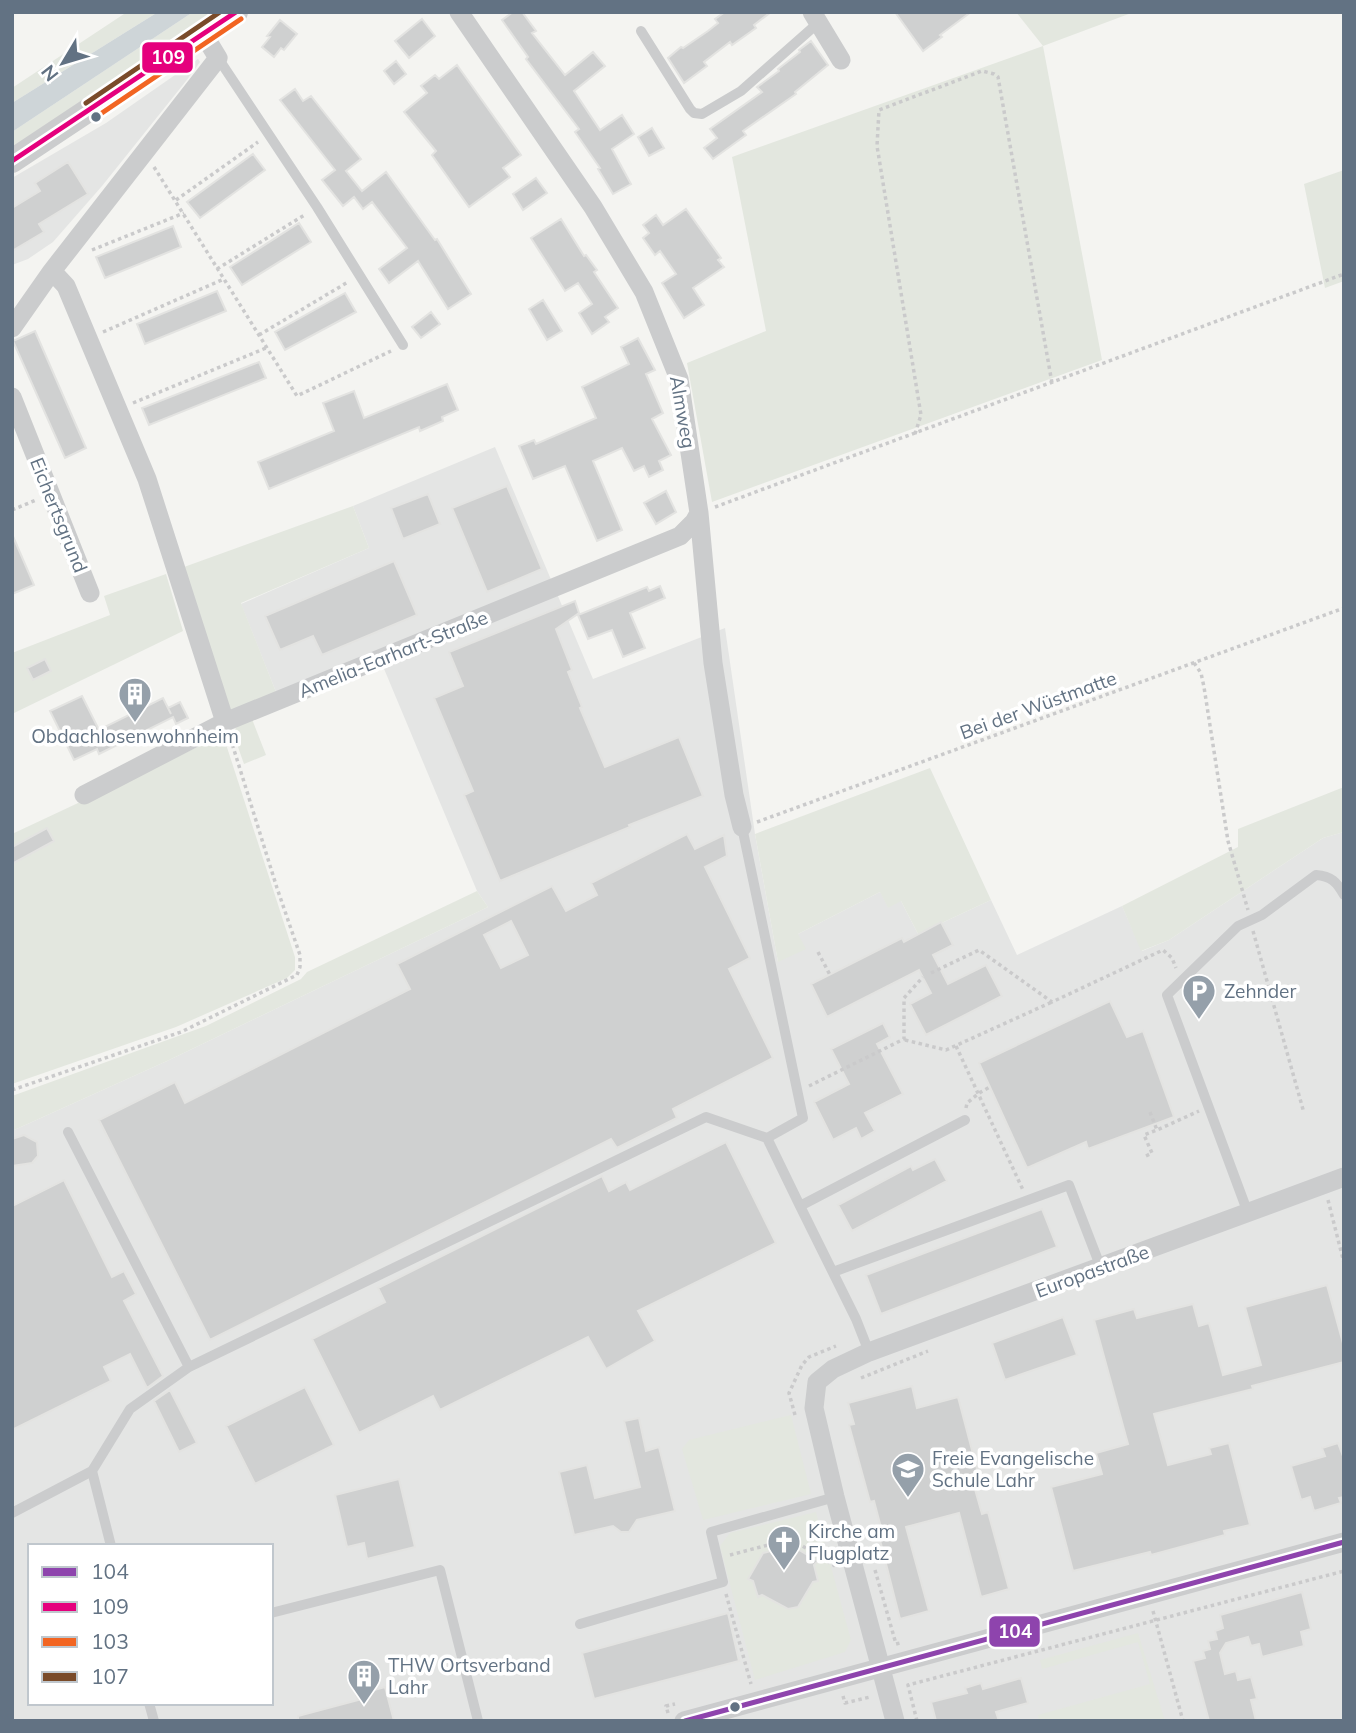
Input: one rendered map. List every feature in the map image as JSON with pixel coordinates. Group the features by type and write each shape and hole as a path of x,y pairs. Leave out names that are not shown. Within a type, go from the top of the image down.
{"street":[{"path":"12,161 236,12"},
{"name":"Almweg","path":"459,12 593,207 644,292 679,379 699,513 713,663 734,795 742,827"},
{"path":"815,18 841,60"},
{"path":"12,328 52,271 218,58 204,35"},
{"path":"52,271 66,286 146,479 225,722"},
{"name":"Eichertsgrund","path":"12,397 90,593"},
{"name":"Amelia-Earhart-Straße","path":"84,795 225,722 680,536 699,513"},
{"name":"Europastraße","path":"894,1721 814,1408 817,1382 866,1344 1101,1268 1248,1213 1330,1196 1344,1177"},
{"path":"684,1721 1344,1542"}],"lane":[{"path":"641,31 690,109 694,113 702,114 741,91 815,18"},
{"path":"218,58 317,207 403,345"},
{"path":"742,827 803,1118 767,1138"},
{"path":"1248,1213 1167,995 1238,926 1262,915 1316,875 1326,876 1337,883 1344,895"},
{"path":"12,1513 92,1471 130,1409 189,1367 706,1117 767,1138 866,1344"},
{"path":"800,1206 965,1120"},
{"path":"68,1132 189,1367"},
{"path":"833,1272 1069,1185 1101,1268"},
{"path":"92,1471 110,1544"},
{"path":"580,1624 723,1582 711,1532 835,1497"},
{"path":"273,1612 440,1570 478,1721"}],"path":[{"path":"915,434 921,415 877,146 879,110 982,71 998,78 1052,383"},
{"path":"176,201 269,135"},
{"path":"144,151 296,396 403,345"},
{"path":"217,269 317,207"},
{"path":"82,254 184,213"},
{"path":"699,513 1344,274"},
{"path":"259,335 359,275"},
{"path":"88,338 224,279"},
{"path":"118,409 266,348"},
{"path":"12,510 51,494"},
{"name":"Bei der Wüstmatte","path":"742,827 1344,608"},
{"path":"1194,663 1204,687 1228,841 1304,1113"},
{"path":"12,1090 181,1032 297,975 300,955 276,888 225,722"},
{"path":"931,973 979,950 1052,1002"},
{"path":"797,1092 904,1040 946,1050 1163,950 1172,958 1181,981"},
{"path":"818,953 830,975"},
{"path":"904,1040 904,998 923,977"},
{"path":"956,1046 1027,1200"},
{"path":"965,1120 967,1103 990,1087"},
{"path":"1146,1156 1152,1153 1144,1135 1209,1107"},
{"path":"1150,1112 1157,1130"},
{"path":"1330,1196 1344,1262"},
{"path":"796,1418 789,1393 802,1364 809,1357 866,1344"},
{"path":"858,1379 935,1349"},
{"path":"717,1558 791,1539 836,1567 833,1557"},
{"path":"874,1566 896,1644"},
{"path":"917,1721 908,1685 1344,1571"},
{"path":"723,1582 751,1684"},
{"path":"1149,1595 1182,1721"},
{"path":"845,1703 870,1696"}],"shaded area":[{"path":"127,12 158,12 12,103 12,88"},
{"path":"158,12 193,12 12,132 12,103"},
{"path":"193,12 213,12 12,148 12,132"},
{"path":"1016,12 1134,12 1043,46"},
{"path":"1043,46 1102,360 712,502 687,363 766,331 732,157"},
{"path":"198,59 200,62 186,81 102,186 53,242 28,259 12,265 12,178 106,123"},
{"path":"1344,170 1344,281 1325,288 1304,184"},
{"path":"495,447 593,679 725,628 755,834 778,962 798,934 880,892 901,901 918,934 991,900 1017,955 1122,906 1142,951 1169,940 1323,838 1344,832 1344,1721 12,1721 12,1131 167,1061 488,907 477,891 382,664 276,692 241,604 369,548 353,506"},
{"path":"353,506 369,548 241,603 276,692 228,712 184,567"},
{"path":"166,574 183,631 12,714 12,653 110,615 104,596"},
{"path":"252,719 266,755 244,764 233,733 237,726"},
{"path":"223,735 295,957 295,970 287,978 176,1027 12,1084 12,834"},
{"path":"930,768 991,900 918,934 901,901 888,908 880,892 798,934 806,949 778,962 755,834"},
{"path":"1344,787 1344,832 1323,838 1169,940 1141,951 1122,906 1238,847 1238,829"},
{"path":"477,891 488,907 167,1061 12,1131 12,1096 206,1026 301,979 307,972"},
{"path":"791,1415 811,1494 703,1520 682,1449 689,1440"},
{"path":"816,1512 851,1640 845,1652 755,1680 720,1546 730,1533"},
{"path":"1138,1633 1165,1721 1039,1721 1038,1715 1150,1684 1138,1642 1042,1669 1040,1660"}],"building":[{"path":"513,12 522,12 536,31 532,33 565,75 593,52 605,66 574,91 600,130 622,115 634,134 612,149 631,184 613,194 598,169 600,168 575,132 579,129 526,59 528,57 502,20"},
{"path":"725,12 771,12 754,25 756,28 732,45 730,42 704,62 707,66 684,83 668,58 718,23 715,19"},
{"path":"895,12 971,12 923,51"},
{"path":"422,19 435,36 409,58 395,41"},
{"path":"280,20 297,34 284,50 281,48 274,57 262,47"},
{"path":"811,41 828,65 795,92 796,94 743,131 746,135 713,159 704,148 717,138 710,129 762,92 757,87"},
{"path":"396,61 406,74 394,84 384,71"},
{"path":"457,65 521,155 503,168 510,177 469,207 432,155 436,151 404,112 427,93 421,86 435,75 439,79"},
{"path":"295,89 303,101 311,96 361,159 346,171 362,191 386,172 435,240 437,239 471,294 448,309 418,261 389,283 379,269 407,248 372,202 363,209 354,197 343,206 322,180 335,170 280,100"},
{"path":"652,128 664,148 649,156 638,137"},
{"path":"253,154 265,170 200,218 187,202"},
{"path":"68,162 88,194 39,224 44,232 12,251 12,208 40,191 35,183"},
{"path":"536,178 547,193 523,210 513,194"},
{"path":"686,209 721,258 718,260 724,267 693,288 704,305 684,318 662,283 676,274 660,251 655,255 643,238 649,233 643,225 656,215 663,225"},
{"path":"561,219 584,256 586,255 597,270 594,272 618,308 605,317 609,322 592,334 579,313 592,304 578,283 565,291 531,238"},
{"path":"299,223 311,242 242,285 230,267"},
{"path":"173,226 181,247 105,278 96,257"},
{"path":"217,291 226,311 145,344 137,324"},
{"path":"345,293 356,312 285,350 275,332"},
{"path":"543,300 562,331 547,340 529,309"},
{"path":"431,312 440,324 421,338 412,327"},
{"path":"35,331 86,448 65,458 13,341"},
{"path":"638,338 655,370 646,374 663,413 652,419 671,455 659,461 663,470 649,477 644,466 634,471 622,448 593,461 622,530 597,541 565,466 533,479 519,446 534,440 536,444 596,418 582,387 629,364 621,347"},
{"path":"259,362 266,378 149,425 142,408"},
{"path":"447,384 458,410 442,417 443,421 420,431 419,427 269,489 258,462 334,431 323,403 354,391 364,418"},
{"path":"507,486 542,569 487,592 452,508"},
{"path":"666,491 676,512 656,524 644,503"},
{"path":"428,494 440,524 403,539 391,508"},
{"path":"12,534 34,585 12,594"},
{"path":"394,561 417,615 322,655 313,636 280,650 265,616"},
{"path":"660,586 665,598 630,613 645,648 623,657 612,630 588,639 578,615 647,587 649,591"},
{"path":"575,601 579,613 556,629 572,670 568,672 582,707 580,708 605,767 679,737 703,796 500,881 464,795 473,791 434,698 463,686 449,652"},
{"path":"45,659 51,671 33,680 27,668"},
{"path":"82,696 99,730 163,698 168,708 180,702 188,718 176,724 173,717 99,754 97,749 74,760 50,711"},
{"path":"47,828 54,841 12,864 12,847"},
{"path":"687,834 695,849 724,835 727,856 705,867 750,958 729,969 773,1058 673,1109 677,1118 617,1148 611,1139 210,1340 99,1120 175,1082 185,1103 410,989 397,964 552,886 566,911 597,895 591,883","holes":["511,921 528,955 501,968 484,935"]},
{"path":"941,922 953,945 933,955 948,984 986,965 1002,996 926,1035 910,1004 931,993 919,970 827,1017 811,984 902,938 904,942"},
{"path":"1110,1001 1127,1037 1143,1031 1174,1117 1088,1149 1086,1142 1027,1168 979,1063"},
{"path":"883,1023 890,1037 877,1044 903,1094 865,1113 875,1131 861,1139 856,1128 833,1140 814,1102 849,1084 831,1049"},
{"path":"24,1135 37,1142 38,1156 32,1163 12,1166 12,1139"},
{"path":"726,1142 776,1243 638,1311 655,1341 606,1369 588,1337 440,1410 433,1396 359,1433 312,1339 385,1302 378,1288 602,1176 609,1191 626,1182 630,1190"},
{"path":"935,1159 947,1181 852,1231 838,1205 911,1166 913,1170"},
{"path":"64,1180 112,1277 124,1271 136,1294 124,1301 163,1376 147,1388 130,1354 104,1367 111,1381 12,1430 12,1206"},
{"path":"1042,1209 1057,1247 881,1314 866,1275"},
{"path":"1327,1285 1344,1347 1344,1362 1154,1414 1168,1465 1211,1454 1209,1448 1229,1443 1250,1525 1224,1531 1225,1535 1151,1555 1150,1552 1073,1571 1051,1487 1102,1474 1096,1453 1128,1444 1094,1320 1134,1309 1137,1318 1193,1304 1199,1326 1209,1323 1223,1375 1261,1365 1245,1307"},
{"path":"1063,1317 1077,1355 1005,1380 992,1343"},
{"path":"912,1386 917,1408 958,1397 978,1473 971,1475 982,1514 988,1512 1009,1589 981,1597 959,1513 906,1527 929,1611 900,1619 880,1540 884,1539 874,1501 870,1502 849,1425 854,1424 848,1403"},
{"path":"305,1387 334,1445 255,1484 226,1426"},
{"path":"170,1390 197,1443 179,1452 154,1401"},
{"path":"639,1418 646,1451 659,1447 675,1511 637,1520 629,1532 621,1532 613,1526 574,1535 559,1472 587,1465 595,1498 640,1487 624,1421"},
{"path":"1338,1443 1344,1459 1344,1497 1339,1498 1341,1503 1314,1511 1310,1497 1301,1500 1291,1466 1325,1456 1322,1448"},
{"path":"399,1479 415,1547 367,1559 364,1543 347,1547 335,1495"},
{"name":"Kirche am Flugplatz","path":"792,1546 818,1561 814,1565 818,1581 813,1582 798,1607 788,1609 762,1595 758,1597 753,1581 748,1579 763,1553"},
{"path":"1302,1592 1311,1629 1301,1632 1304,1646 1262,1657 1259,1644 1251,1646 1248,1637 1226,1643 1220,1653 1225,1674 1236,1671 1238,1680 1251,1677 1257,1699 1251,1700 1256,1721 1209,1721 1193,1661 1205,1658 1203,1651 1210,1649 1208,1641 1217,1639 1215,1631 1223,1628 1220,1615"},
{"path":"728,1613 739,1661 594,1699 582,1653"},
{"path":"1021,1678 1028,1703 996,1712 999,1721 936,1721 931,1702 967,1693 965,1688 981,1683 983,1689"},
{"name":"THW Ortsverband Lahr","path":"385,1687 394,1721 298,1721 298,1716 358,1700 356,1695"}],"transit line":[{"name":"107","path":"86,103 220,12"},
{"name":"109","path":"12,161 236,12"},
{"name":"103","path":"96,117 241,19"},
{"name":"104","path":"685,1721 1344,1542"}],"place":[{"name":"Obdachlosenwohnheim","path":"135,724"},
{"name":"Zehnder","path":"1199,1021"},
{"name":"Freie Evangelische Schule Lahr","path":"908,1499"},
{"name":"Kirche am Flugplatz","path":"784,1572"},
{"name":"THW Ortsverband Lahr","path":"364,1706"}]}
